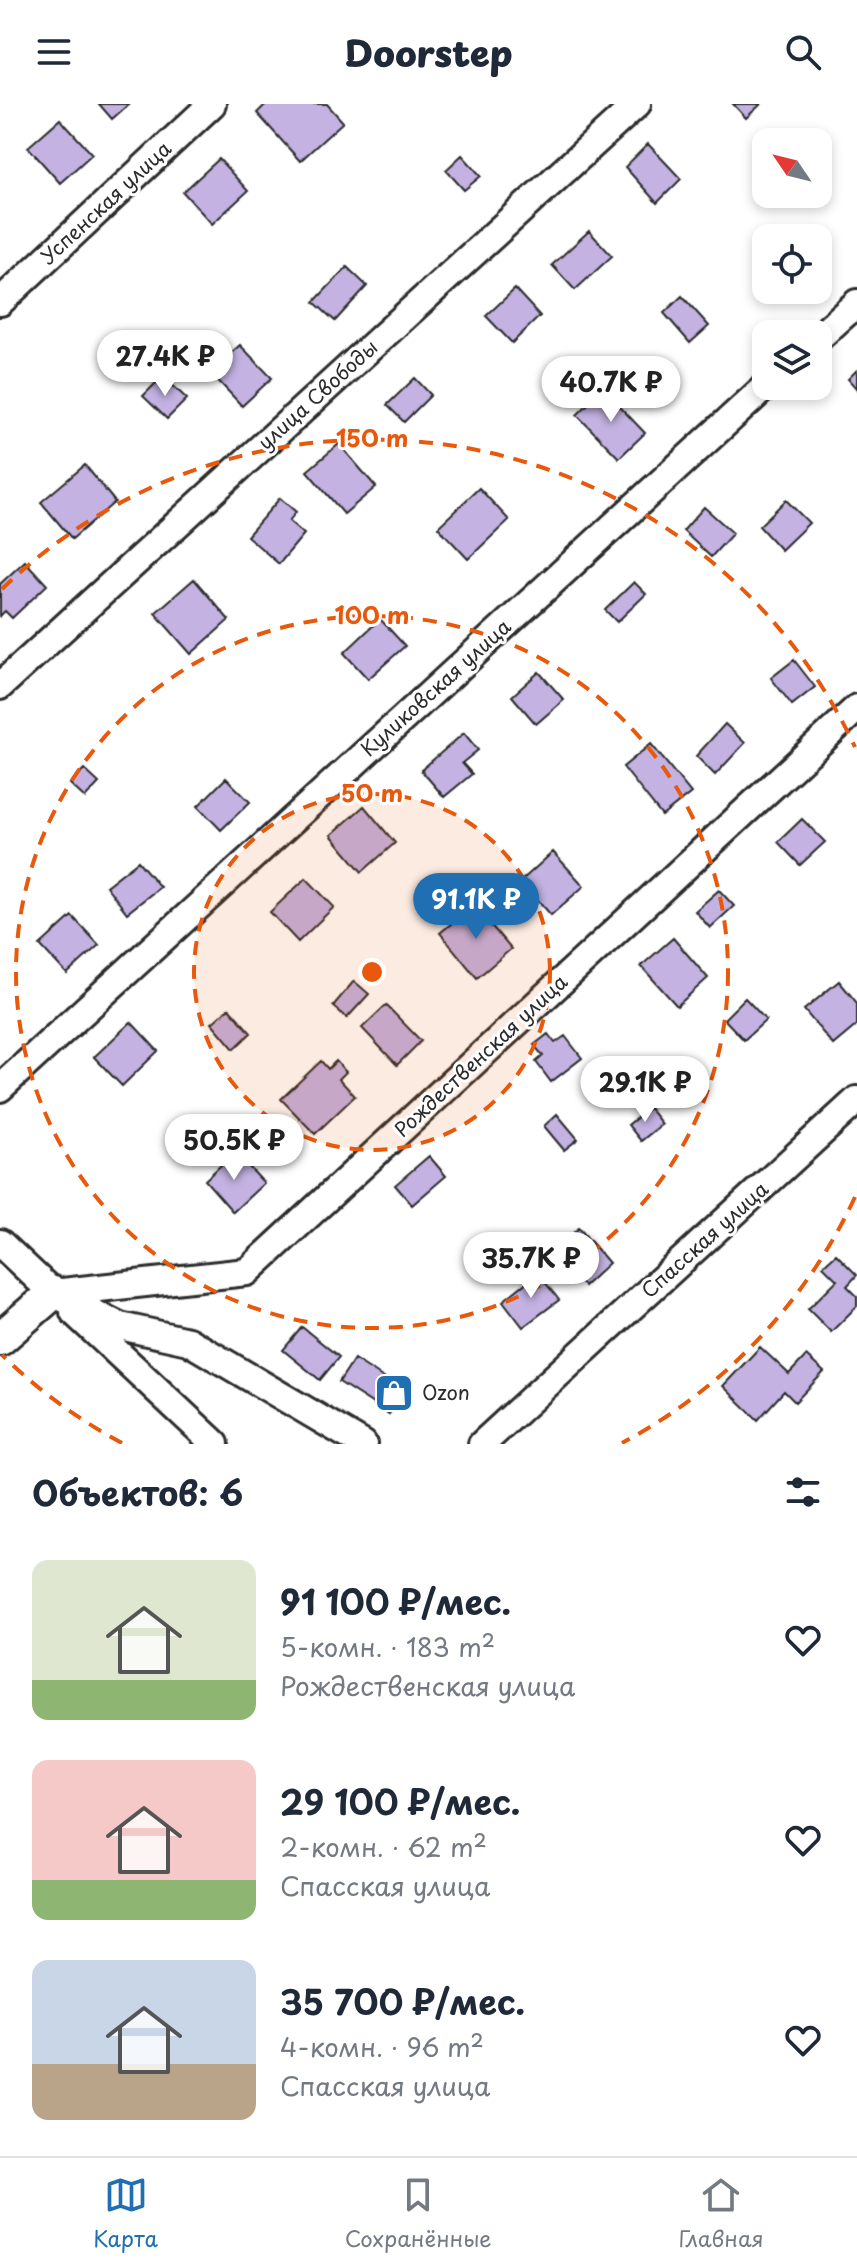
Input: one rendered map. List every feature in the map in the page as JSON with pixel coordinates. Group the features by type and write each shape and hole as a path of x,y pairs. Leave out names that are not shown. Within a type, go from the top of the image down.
{"street":[{"name":"Успенская улица","path":"0,302 212,104"},
{"name":"улица Свободы","path":"0,686 637,104"},
{"path":"832,325 857,303"},
{"name":"Куликовская улица","path":"0,1088 752,399"},
{"name":"Рождественская улица","path":"53,1293 247,1272 857,708"},
{"name":"Спасская улица","path":"482,1444 857,1100"},
{"path":"0,1243 215,1444"},
{"path":"0,1339 53,1293"},
{"path":"53,1293 120,1326 188,1341 363,1444"}],"building":[{"path":"99,104 129,104 112,119"},
{"path":"266,104 327,104 343,122 300,161 257,113"},
{"path":"733,104 761,104 746,118"},
{"path":"60,119 92,154 60,183 28,147"},
{"path":"648,144 681,179 657,203 625,167"},
{"path":"462,155 481,176 464,190 446,170"},
{"path":"219,159 248,191 212,224 183,192"},
{"path":"589,231 612,256 575,290 552,265"},
{"path":"347,267 367,286 335,321 314,302"},
{"path":"515,289 540,316 512,343 486,316"},
{"path":"682,296 709,326 690,343 664,313"},
{"path":"240,345 272,378 242,406 210,372"},
{"path":"857,370 857,389 848,379"},
{"path":"163,376 187,399 167,419 143,396"},
{"path":"415,378 431,395 404,422 387,405"},
{"path":"603,389 645,433 619,458 577,415"},
{"path":"339,444 376,487 344,514 307,471"},
{"path":"85,465 115,502 72,539 41,502"},
{"path":"479,488 509,520 468,559 438,527"},
{"path":"280,498 296,512 289,521 304,534 279,564 247,536"},
{"path":"786,500 809,523 781,550 759,526"},
{"path":"704,507 733,533 711,557 683,531"},
{"path":"25,561 47,585 12,618 5,611 0,616 0,584"},
{"path":"194,579 229,620 191,654 155,613"},
{"path":"634,582 646,594 617,622 605,610"},
{"path":"380,619 405,646 368,679 344,653"},
{"path":"794,660 815,687 792,705 771,678"},
{"path":"539,672 564,700 536,724 512,696"},
{"path":"725,724 745,743 715,775 696,756"},
{"path":"464,733 478,750 462,763 472,774 444,797 421,770"},
{"path":"651,744 691,793 662,816 623,767"},
{"path":"84,769 99,783 85,798 70,784"},
{"path":"226,778 250,802 221,830 198,806"},
{"path":"364,806 395,843 362,872 331,835"},
{"path":"802,819 825,842 800,865 778,842"},
{"path":"553,852 584,886 551,915 521,881"},
{"path":"138,861 160,887 127,913 106,886"},
{"path":"306,878 334,907 298,942 270,912"},
{"path":"719,890 734,906 710,928 695,911"},
{"path":"474,905 511,949 477,978 440,933"},
{"path":"72,916 99,945 67,974 40,945"},
{"path":"673,938 708,978 677,1006 641,966"},
{"path":"354,981 369,994 347,1018 333,1006"},
{"path":"839,981 857,1003 857,1025 833,1045 804,1010"},
{"path":"745,998 766,1020 744,1040 724,1019"},
{"path":"386,1005 421,1041 397,1065 362,1028"},
{"path":"229,1008 251,1033 234,1049 212,1023"},
{"path":"131,1022 158,1051 122,1086 94,1057"},
{"path":"548,1034 555,1043 565,1036 582,1058 551,1082 536,1062 543,1056 534,1045"},
{"path":"321,1061 328,1069 336,1061 346,1072 339,1079 355,1096 315,1134 281,1099"},
{"path":"649,1108 662,1124 641,1141 628,1125"},
{"path":"557,1114 578,1139 564,1150 544,1126"},
{"path":"235,1152 264,1183 233,1212 205,1180"},
{"path":"429,1156 446,1176 412,1205 395,1185"},
{"path":"579,1228 609,1263 584,1286 553,1251"},
{"path":"836,1254 857,1275 847,1286 857,1296 857,1306 831,1332 808,1309 837,1280 823,1266"},
{"path":"538,1273 559,1300 523,1327 503,1301"},
{"path":"302,1327 339,1357 320,1380 283,1350"},
{"path":"760,1347 789,1374 806,1356 824,1372 795,1402 784,1391 758,1420 723,1386"},
{"path":"354,1359 404,1391 389,1414 339,1382"}],"place":[{"name":"Ozon","path":"394,1393"}]}
